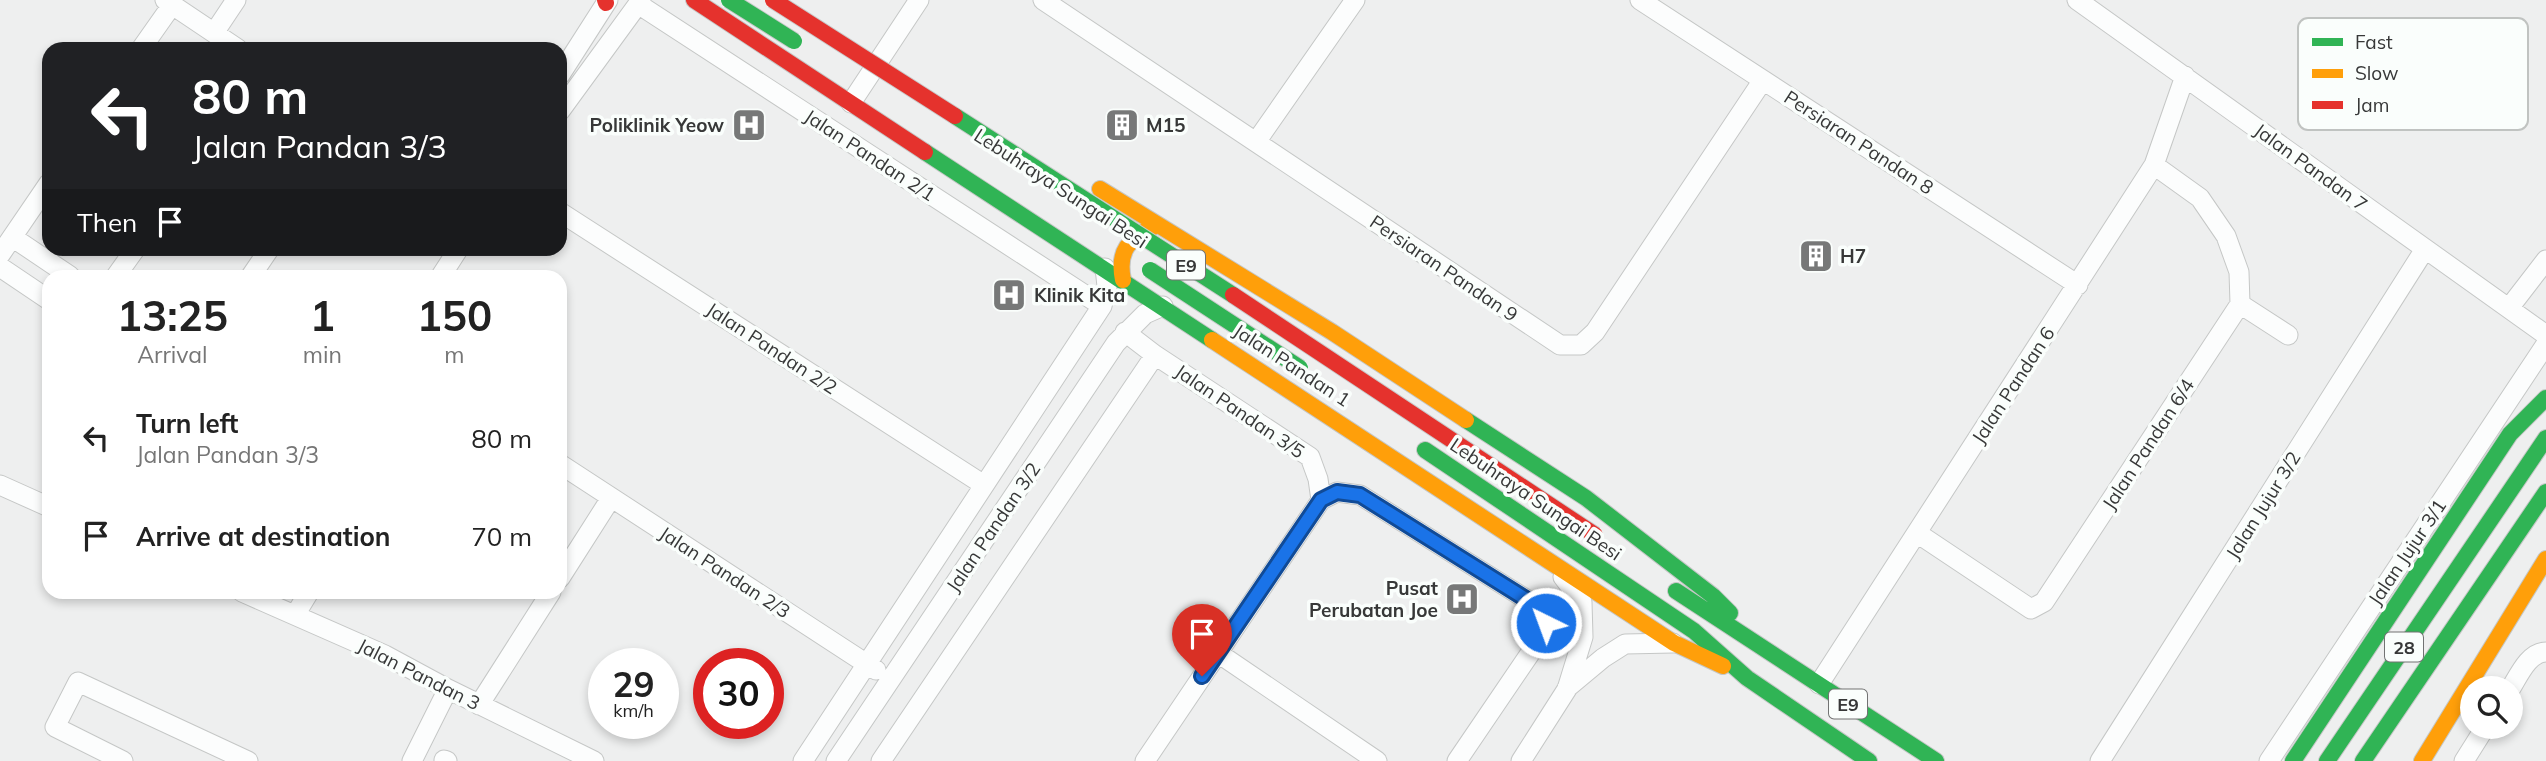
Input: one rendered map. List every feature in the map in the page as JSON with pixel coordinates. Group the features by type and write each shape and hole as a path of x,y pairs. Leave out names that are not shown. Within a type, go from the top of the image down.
{"main road":[{"name":"Jalan Pandan 1","path":"694,0 1674,643 1747,678 1869,761"},
{"path":"729,0 811,52"},
{"name":"Lebuhraya Sungai Besi","path":"773,0 1221,287 1606,542"},
{"path":"796,0 883,57 1332,332 1586,498 1713,596 1762,645"},
{"path":"846,75 881,97"},
{"path":"1123,280 1120,262 1129,243 1140,232 1158,225"},
{"name":"Lebuhraya Sungai Besi","path":"1114,247 1310,375"},
{"path":"2293,761 2510,433 2546,398"},
{"name":"28","path":"2327,761 2546,438"},
{"name":"Lebuhraya Sungai Besi","path":"1413,442 1693,631 1747,678"},
{"name":"28","path":"2363,761 2546,492"},
{"path":"2422,761 2546,559"},
{"name":"E9","path":"1658,579 1936,761"}],"street":[{"path":"214,33 236,0"},
{"path":"851,103 919,0"},
{"name":"Persiaran Pandan 9","path":"1043,0 1560,345 1581,345 1595,332 1763,80"},
{"path":"1256,142 1354,0"},
{"name":"Persiaran Pandan 8","path":"1640,0 2078,285"},
{"name":"Jalan Pandan 7","path":"2077,0 2546,335"},
{"path":"567,64 606,1"},
{"path":"145,42 168,2 228,42"},
{"path":"567,101 639,2"},
{"name":"Jalan Pandan 2/1","path":"639,2 1102,306"},
{"name":"Jalan Pandan 6","path":"1819,684 2154,165 2185,76"},
{"path":"2154,165 2200,198 2226,236 2239,272 2240,304 2288,335"},
{"path":"0,255 42,193"},
{"name":"Jalan Pandan 2/2","path":"567,217 984,485"},
{"path":"12,237 61,270"},
{"name":"Jalan Jujur 3/2","path":"2100,761 2426,249"},
{"path":"2509,308 2546,260"},
{"path":"0,267 42,295"},
{"path":"803,761 1102,306 1107,286 1105,268"},
{"name":"Jalan Pandan 6/4","path":"1917,533 2031,609 2045,602 2240,304"},
{"name":"Jalan Pandan 3/2","path":"836,761 1125,332 1144,314 1163,306"},
{"name":"Jalan Pandan 3/5","path":"1125,332 1155,355 1310,457 1318,479 1321,500"},
{"name":"Jalan Jujur 3/1","path":"2269,761 2546,344"},
{"name":"Jalan Pandan 3/2","path":"881,761 1155,355"},
{"name":"Jalan Pandan 2/3","path":"567,469 891,679"},
{"path":"0,485 42,504"},
{"path":"1149,760 1321,500 1337,492 1360,495 1537,606 1545,617 1545,630 1457,761"},
{"path":"567,567 611,498"},
{"path":"1521,761 1567,689 1584,636 1583,602 1552,562"},
{"name":"Jalan Pandan 3","path":"261,599 385,655 594,761"},
{"path":"283,599 293,614 304,599"},
{"path":"480,705 547,599"},
{"path":"1567,689 1603,658 1625,644 1674,643"},
{"path":"2518,676 2525,665 2539,653 2546,652"},
{"path":"1218,653 1377,761"},
{"path":"123,761 55,727 78,682 248,761"},
{"path":"412,761 448,689"},
{"path":"2464,761 2478,739"}],"traffic: fast":[{"path":"729,0 794,41"},
{"path":"955,116 1233,295"},
{"path":"925,152 1212,340"},
{"path":"1150,270 1300,368"},
{"path":"2293,761 2510,434 2546,398"},
{"path":"1466,420 1586,498 1713,596 1730,613"},
{"path":"2327,761 2546,438"},
{"path":"1425,450 1694,631 1747,678 1869,761"},
{"path":"2363,761 2546,492"},
{"path":"1676,591 1936,761"}],"traffic: slow":[{"path":"1100,189 1332,332 1466,420"},
{"path":"1123,280 1122,261 1127,247 1138,235 1155,226"},
{"path":"1212,340 1674,643 1723,666"},
{"path":"2422,761 2546,559"}],"traffic: jam":[{"path":"694,0 925,152"},
{"path":"773,0 955,116"},
{"path":"1233,295 1595,535"}],"place":[{"name":"Poliklinik Yeow","path":"749,125"},
{"name":"M15","path":"1122,125"},
{"name":"H7","path":"1816,256"},
{"name":"Klinik Kita","path":"1009,295"},
{"name":"Pusat Perubatan Joe","path":"1462,599"}],"route":[{"path":"1202,676 1321,500 1337,492 1360,495 1537,606 1546,623"}]}
